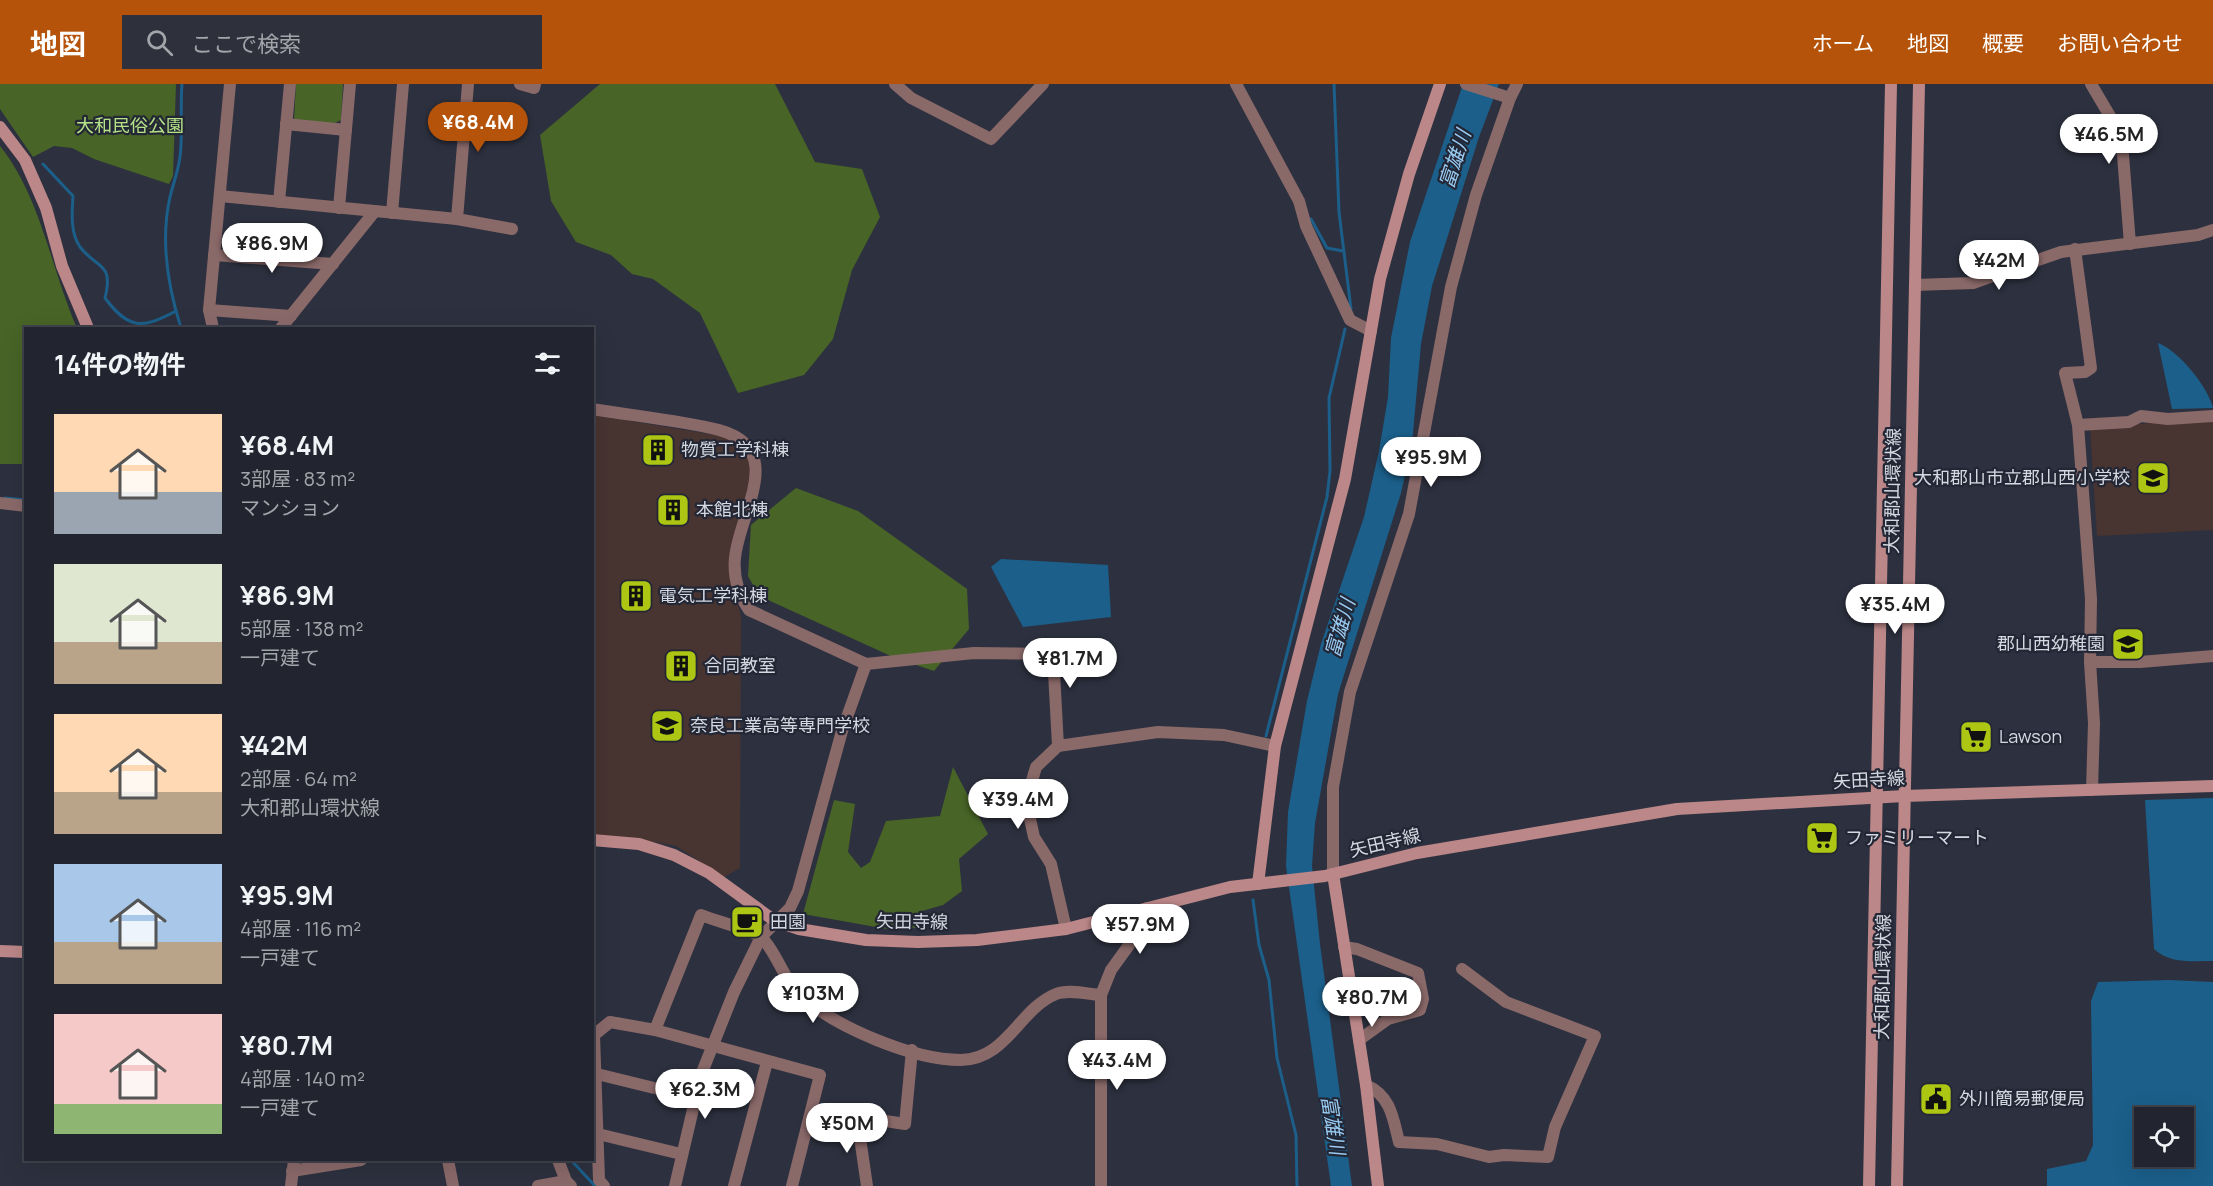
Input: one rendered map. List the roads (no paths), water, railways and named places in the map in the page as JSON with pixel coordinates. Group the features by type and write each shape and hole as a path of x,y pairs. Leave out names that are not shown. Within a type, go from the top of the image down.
{"main road":[{"path":"1258,884 1275,746 1345,479 1380,279 1406,184 1440,84"},
{"name":"大和郡山環状線","path":"1869,1186 1891,84"},
{"name":"大和郡山環状線","path":"1897,1186 1919,84"},
{"path":"0,127 25,160 46,208 62,266 88,327"},
{"name":"矢田寺線","path":"594,840 639,844 674,855 709,873 775,921 799,929 866,940 918,942 976,940 1066,928 1230,887 1329,875 1417,853 1677,809 1904,796 2213,786"},
{"path":"1329,875 1344,947 1359,1040 1378,1186"},
{"path":"0,951 24,952"}],"street":[{"path":"213,327 209,310 230,84"},
{"path":"279,202 290,84"},
{"path":"339,208 350,84"},
{"path":"392,213 403,84"},
{"path":"457,219 468,84"},
{"path":"520,84 534,88 535,84"},
{"path":"895,84 911,98 991,139 1043,84"},
{"path":"1236,84 1299,201 1306,226 1350,320 1371,331"},
{"path":"1466,84 1510,98"},
{"path":"1329,875 1333,787 1350,692 1409,514 1451,287 1476,195 1517,84"},
{"path":"2091,84 2117,128 2123,155 2130,244"},
{"path":"286,124 346,130"},
{"path":"220,196 457,219 512,229"},
{"path":"282,327 375,211"},
{"path":"1915,285 1973,283 2076,249 2198,235 2213,230"},
{"path":"2076,249 2091,368 2085,372 2065,373 2078,425 2091,599 2090,662 2094,723 2092,790"},
{"path":"214,255 333,264"},
{"path":"209,310 291,316"},
{"path":"594,410 720,431 749,448 756,461 757,479 738,534 736,552 739,594 749,610 866,664 974,653 1053,654 1058,746"},
{"path":"2078,425 2129,422 2141,416 2168,419 2213,416"},
{"path":"0,503 24,506"},
{"path":"2090,662 2140,662 2213,656"},
{"path":"675,1186 695,1098 734,992 761,937 790,908 798,891 842,731 866,664"},
{"path":"1066,928 1051,864 1034,837 1026,801 1036,767 1058,746 1158,732 1224,735 1275,746"},
{"path":"1101,1186 1101,995 1111,970 1145,923 1147,908"},
{"path":"655,1030 701,915 761,937 798,994 845,1028 942,1059 976,1058 1008,1038 1042,1002 1058,993 1101,995"},
{"path":"1344,947 1357,949 1418,973 1424,999 1420,1010 1388,1019 1359,1040"},
{"path":"1366,1085 1376,1089 1389,1104 1399,1142 1437,1144 1489,1157 1504,1155 1548,1158 1555,1127 1595,1036 1506,1002 1462,969"},
{"path":"604,1186 599,1180 594,1035 610,1022 655,1030 820,1076 814,1110 792,1186"},
{"path":"814,1110 905,1124 912,1050"},
{"path":"734,1186 767,1062"},
{"path":"597,1074 695,1098"},
{"path":"857,1117 867,1186"},
{"path":"598,1134 681,1154"},
{"path":"291,1186 293,1165 347,1161"},
{"path":"448,1161 453,1186"},
{"path":"538,1186 569,1184 558,1161"}],"water":[{"name":"富雄川","path":"1463,84 1499,84 1479,137 1432,286 1421,344 1412,444 1401,493 1338,694 1315,823 1312,866 1352,1186 1331,1186 1286,866 1288,812 1307,701 1321,644 1364,517 1379,451 1388,397 1391,338 1410,242"},
{"path":"2158,343 2174,353 2191,370 2205,390 2213,408 2172,409"},
{"path":"1001,559 1108,565 1111,617 1023,627 991,567"},
{"path":"2213,798 2213,961 2174,959 2154,949 2145,800"},
{"path":"2169,980 2213,982 2213,1186 2047,1186 2047,1169 2086,1161 2093,1145 2091,1001 2098,982"}],"waterway":[{"path":"181,327 169,280 166,230 170,197 180,157 182,84"},
{"path":"1334,84 1339,212 1351,309"},
{"path":"43,164 73,196 72,222 77,241 86,254 106,272 105,298 121,316 129,321 145,323 176,311"},
{"path":"1311,219 1327,248 1343,251"},
{"path":"1266,736 1327,497 1330,471 1329,398 1345,329"},
{"path":"5,498 24,500"},
{"path":"1253,900 1259,945 1269,980 1277,1058 1296,1135 1297,1186"},
{"path":"572,1161 595,1186"}],"place":[{"name":"物質工学科棟","path":"658,450"},
{"name":"大和郡山市立郡山西小学校","path":"2153,478"},
{"name":"本館北棟","path":"673,510"},
{"name":"電気工学科棟","path":"636,596"},
{"name":"郡山西幼稚園","path":"2128,644"},
{"name":"合同教室","path":"681,666"},
{"name":"奈良工業高等専門学校","path":"667,726"},
{"name":"Lawson","path":"1976,737"},
{"name":"ファミリーマート","path":"1822,838"},
{"name":"田園","path":"747,922"},
{"name":"外川簡易郵便局","path":"1936,1099"}],"park label":[{"name":"大和民俗公園","path":"130,126"}]}
